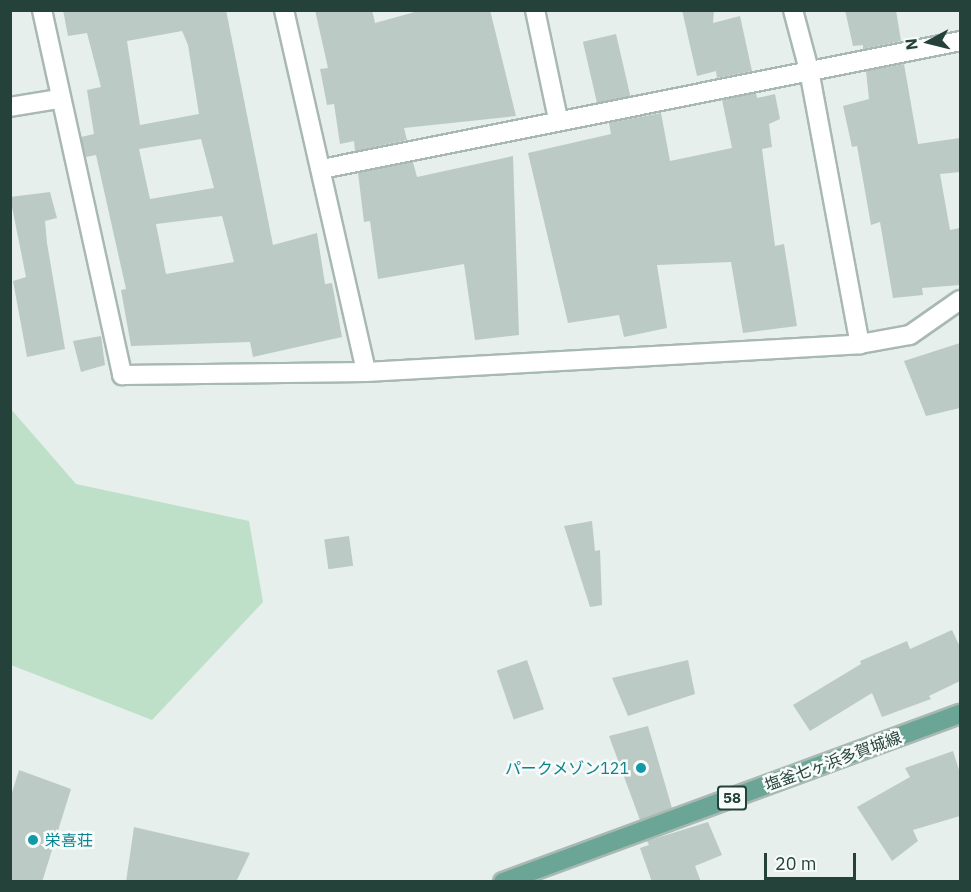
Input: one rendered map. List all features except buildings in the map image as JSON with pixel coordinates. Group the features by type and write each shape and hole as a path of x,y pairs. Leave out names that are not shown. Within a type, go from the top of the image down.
{"main road":[{"name":"塩釜七ヶ浜多賀城線","path":"503,882 960,714"}],"street":[{"path":"42,10 59,99 122,375 366,372 860,344 910,335 960,300"},
{"path":"284,10 366,372"},
{"path":"535,10 558,119"},
{"path":"793,10 809,70 860,344"},
{"path":"322,170 558,119 960,41"},
{"path":"10,107 59,99"}],"green space":[{"path":"10,408 76,484 249,521 263,602 152,720 11,665"}],"place":[{"name":"パークメゾン121","path":"641,768"},
{"name":"栄喜荘","path":"33,840"}]}
